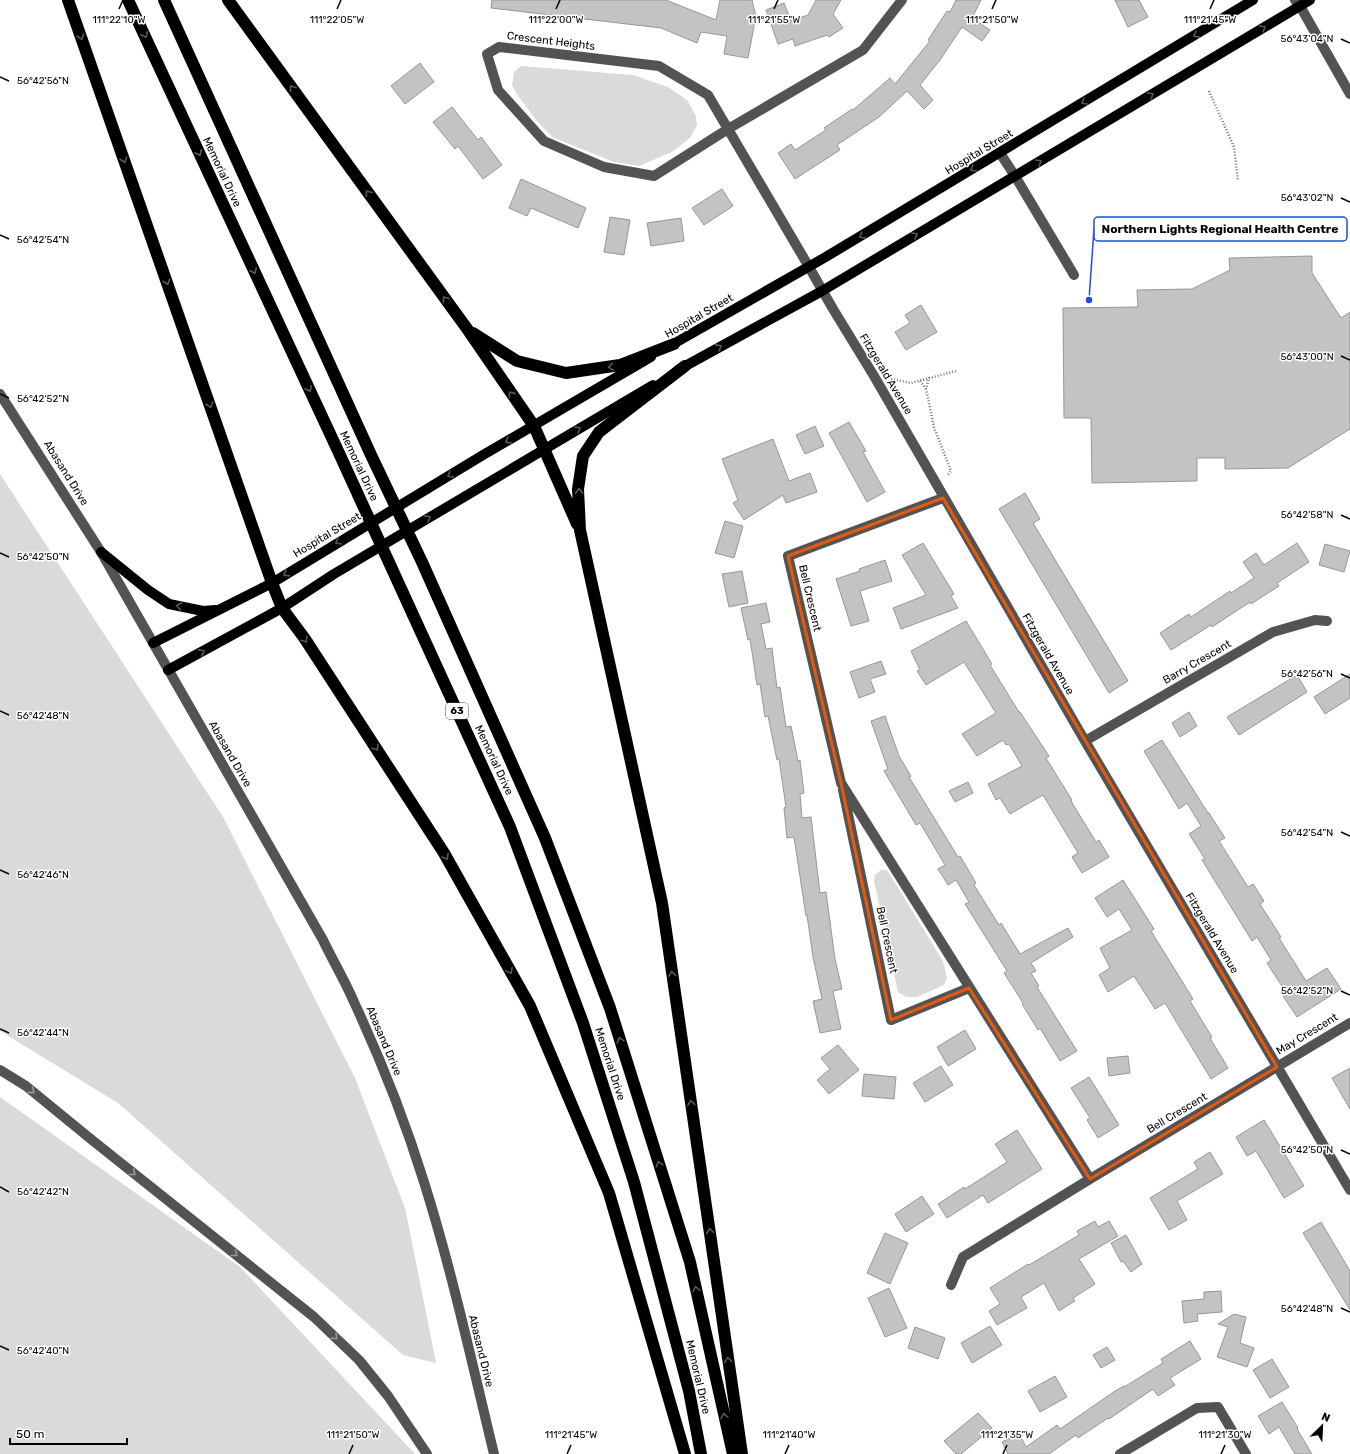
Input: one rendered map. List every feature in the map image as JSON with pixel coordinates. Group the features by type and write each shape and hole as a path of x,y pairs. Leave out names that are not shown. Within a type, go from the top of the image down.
{"highway":[{"path":"68,0 282,608 305,640 444,853 530,1006 610,1193 685,1454"},
{"name":"Memorial Drive","path":"128,0 336,446 510,827 583,1023 634,1182 689,1391 701,1454"},
{"name":"Memorial Drive","path":"164,0 422,562 545,838 610,1008 690,1262 733,1454"},
{"path":"228,0 468,330 534,426 580,530"},
{"path":"468,330 517,361 566,373 620,365 674,344"},
{"path":"685,366 599,432 583,456 578,489 580,530 662,903 742,1454"}],"main road":[{"name":"Hospital Street","path":"153,643 272,583 319,553 483,455 810,267 1000,154 1253,0"},
{"path":"168,670 282,608 334,574 544,449 685,366 822,291 1015,176 1297,3 1310,0"},
{"path":"101,552 148,590 169,604 203,611 218,610"}],"street":[{"name":"Crescent Heights","path":"728,130 708,95 659,66 499,47 488,54 498,90 544,141 604,167 654,176 863,50 902,0"},
{"path":"1297,3 1350,94"},
{"name":"Fitzgerald Avenue","path":"728,130 810,267 822,291 874,376 943,498 1085,741 1350,1190"},
{"path":"1000,154 1015,176 1074,275"},
{"name":"Abasand Drive","path":"0,394 101,552 323,940 354,1001 381,1063 424,1181 440,1233 494,1454"},
{"name":"Bell Crescent","path":"943,498 788,556 841,783 891,1020 969,988"},
{"name":"Barry Crescent","path":"1085,741 1273,632 1315,620 1327,621"},
{"name":"Bell Crescent","path":"841,783 1090,1179"},
{"name":"May Crescent","path":"1277,1067 1350,1022"},
{"name":"Bell Crescent","path":"951,1285 964,1257 1090,1179 1277,1067"},
{"path":"0,1070 26,1086 314,1317 359,1360 388,1396 427,1454"},
{"path":"1120,1454 1197,1408 1218,1407 1246,1454"}],"path":[{"path":"1209,91 1234,148 1238,182"},
{"path":"874,376 911,383 956,371"},
{"path":"926,389 929,377"},
{"path":"920,381 926,389 934,427 951,471 937,487"}],"highlighted area":[{"path":"943,498 1277,1067 1090,1179 969,988 891,1020 841,783 788,556"}],"shaded area":[{"path":"521,66 633,75 668,87 687,100 696,116 697,125 690,138 672,152 639,166 614,162 552,137 537,121 516,93 512,85 514,72"},
{"path":"0,474 223,817 355,1078 405,1208 436,1363 403,1355 118,1103 0,1031"},
{"path":"881,870 887,870 943,961 947,978 944,985 917,997 906,997 898,992 874,881 875,875"},
{"path":"0,1097 240,1267 415,1454 0,1454"}],"building":[{"path":"492,0 666,0 716,20 720,0 752,0 756,16 748,58 724,54 727,36 701,32 697,43 661,28 491,8"},
{"path":"816,0 841,0 833,14 843,28 829,37 827,35 795,46 793,39 778,44 766,10 784,3 791,21 808,15"},
{"path":"956,0 981,0 972,18 990,30 982,41 962,27 940,60 920,85 933,100 924,109 907,91 879,117 837,145 840,150 795,179 778,153 791,144 795,150 826,130 824,128 852,109 853,110 890,78 895,84 930,41 928,40 947,11 950,12"},
{"path":"1115,0 1139,0 1148,17 1128,27"},
{"path":"420,63 434,82 405,104 391,86"},
{"path":"452,107 478,140 481,137 502,165 483,179 458,146 455,149 433,122"},
{"path":"521,179 586,208 578,228 531,208 527,216 509,208"},
{"path":"722,189 733,206 704,225 692,208"},
{"path":"610,217 630,220 624,255 604,252"},
{"path":"681,218 684,241 651,246 647,223"},
{"path":"1312,256 1312,273 1341,318 1350,312 1350,429 1288,468 1225,469 1225,458 1197,458 1197,481 1092,483 1091,418 1064,418 1063,308 1138,307 1137,290 1192,289 1230,270 1229,258"},
{"path":"921,305 937,332 906,350 895,332 910,323 905,315"},
{"path":"849,422 866,451 863,452 885,492 867,502 829,433"},
{"path":"815,426 824,446 805,454 796,435"},
{"path":"773,439 789,481 810,473 817,492 786,503 783,495 744,520 733,503 738,500 722,459"},
{"path":"1025,493 1040,519 1033,523 1128,681 1109,693 999,509"},
{"path":"725,521 743,526 734,558 715,553"},
{"path":"923,543 954,594 951,596 958,608 901,629 893,608 926,595 902,555"},
{"path":"1297,543 1309,562 1277,583 1279,586 1251,604 1250,602 1212,627 1211,625 1171,650 1160,633 1189,614 1191,617 1230,591 1231,593 1254,578 1243,562 1256,553 1264,565"},
{"path":"1325,544 1350,551 1344,572 1319,565"},
{"path":"885,560 892,581 860,591 869,621 851,626 836,579 860,571 859,569"},
{"path":"742,571 748,603 729,607 722,574"},
{"path":"766,603 770,622 761,624 766,649 772,648 777,688 780,687 786,727 791,726 798,761 800,760 804,793 800,794 802,818 811,817 820,893 826,892 835,959 842,989 833,991 841,1029 820,1033 813,1001 822,999 813,957 794,837 787,838 784,808 786,807 779,759 777,760 768,716 765,717 760,684 757,685 750,639 748,640 741,608"},
{"path":"966,621 992,664 990,665 1019,712 1049,756 1046,758 1072,800 1071,801 1096,842 1099,840 1109,857 1082,873 1072,857 1078,853 1043,795 1010,814 1000,798 996,800 988,784 1022,766 1009,744 1006,745 1003,740 977,756 962,734 996,713 964,662 926,685 917,671 920,670 911,651"},
{"path":"881,661 886,674 870,679 875,692 859,698 850,672"},
{"path":"1350,674 1350,698 1325,714 1314,697"},
{"path":"1297,675 1307,692 1239,735 1227,717"},
{"path":"1189,712 1197,726 1180,737 1172,723"},
{"path":"885,716 899,756 911,776 909,777 958,857 960,856 976,883 974,885 999,925 1001,923 1020,954 1068,928 1073,937 1031,963 1036,971 1031,973 1039,986 1037,987 1077,1051 1060,1061 1040,1028 1038,1030 1004,973 1007,971 965,904 969,902 956,880 948,885 938,869 945,865 920,823 916,825 884,771 888,769 871,721"},
{"path":"1162,740 1225,838 1219,841 1248,887 1253,884 1264,901 1260,904 1306,981 1327,968 1341,989 1297,1017 1283,996 1287,994 1267,963 1271,960 1257,937 1252,941 1202,860 1205,859 1189,834 1201,826 1187,803 1179,809 1144,751"},
{"path":"968,782 973,793 955,802 949,791"},
{"path":"1123,880 1154,929 1151,931 1193,999 1190,1001 1212,1037 1210,1038 1228,1068 1211,1079 1165,1003 1155,1009 1134,976 1108,992 1099,975 1110,968 1100,948 1132,930 1119,909 1107,917 1095,898"},
{"path":"965,1030 976,1049 948,1066 937,1047"},
{"path":"838,1045 859,1070 829,1094 817,1080 830,1069 821,1058"},
{"path":"1128,1056 1130,1073 1109,1076 1107,1058"},
{"path":"941,1066 953,1085 925,1102 913,1083"},
{"path":"1350,1068 1350,1109 1332,1078"},
{"path":"864,1074 896,1077 894,1099 862,1096"},
{"path":"1089,1077 1119,1125 1098,1138 1087,1120 1090,1118 1071,1088"},
{"path":"1264,1120 1304,1186 1284,1198 1256,1151 1247,1156 1236,1137"},
{"path":"1017,1130 1042,1169 988,1203 983,1195 947,1218 938,1204 964,1187 965,1189 1007,1162 995,1144"},
{"path":"1210,1152 1223,1174 1177,1201 1187,1220 1169,1230 1150,1198 1198,1169 1194,1162"},
{"path":"922,1196 934,1214 906,1232 895,1214"},
{"path":"1095,1221 1098,1227 1109,1221 1118,1236 1079,1259 1095,1284 1073,1298 1075,1301 1059,1311 1044,1283 1021,1297 1027,1308 997,1325 989,1311 1000,1304 990,1288 1079,1235 1077,1231"},
{"path":"1321,1222 1350,1271 1350,1310 1303,1233"},
{"path":"885,1233 908,1243 890,1284 867,1273"},
{"path":"1126,1235 1142,1264 1131,1272 1123,1261 1121,1262 1111,1243"},
{"path":"889,1288 907,1328 885,1337 868,1298"},
{"path":"1221,1291 1222,1312 1197,1314 1198,1321 1184,1323 1182,1301 1204,1299 1204,1292"},
{"path":"1234,1314 1246,1317 1240,1343 1254,1348 1247,1367 1217,1357 1228,1327 1218,1324"},
{"path":"990,1326 1002,1345 972,1363 961,1343"},
{"path":"915,1327 945,1338 938,1359 908,1348"},
{"path":"1190,1341 1201,1359 1170,1378 1175,1385 1158,1396 1153,1389 1109,1419 1108,1418 1078,1438 1076,1435 1049,1454 1008,1454 1002,1442 1019,1433 1026,1447 1057,1425 1060,1429 1115,1391 1163,1363 1161,1359"},
{"path":"1107,1347 1115,1360 1101,1368 1093,1355"},
{"path":"1272,1359 1289,1387 1270,1398 1253,1370"},
{"path":"1055,1376 1067,1397 1040,1412 1028,1391"},
{"path":"1282,1402 1312,1454 1295,1454 1279,1427 1269,1434 1258,1416"},
{"path":"978,1413 992,1428 961,1454 956,1454 944,1441"}],"place":[{"name":"Northern Lights Regional Health Centre","path":"1089,300"}]}
